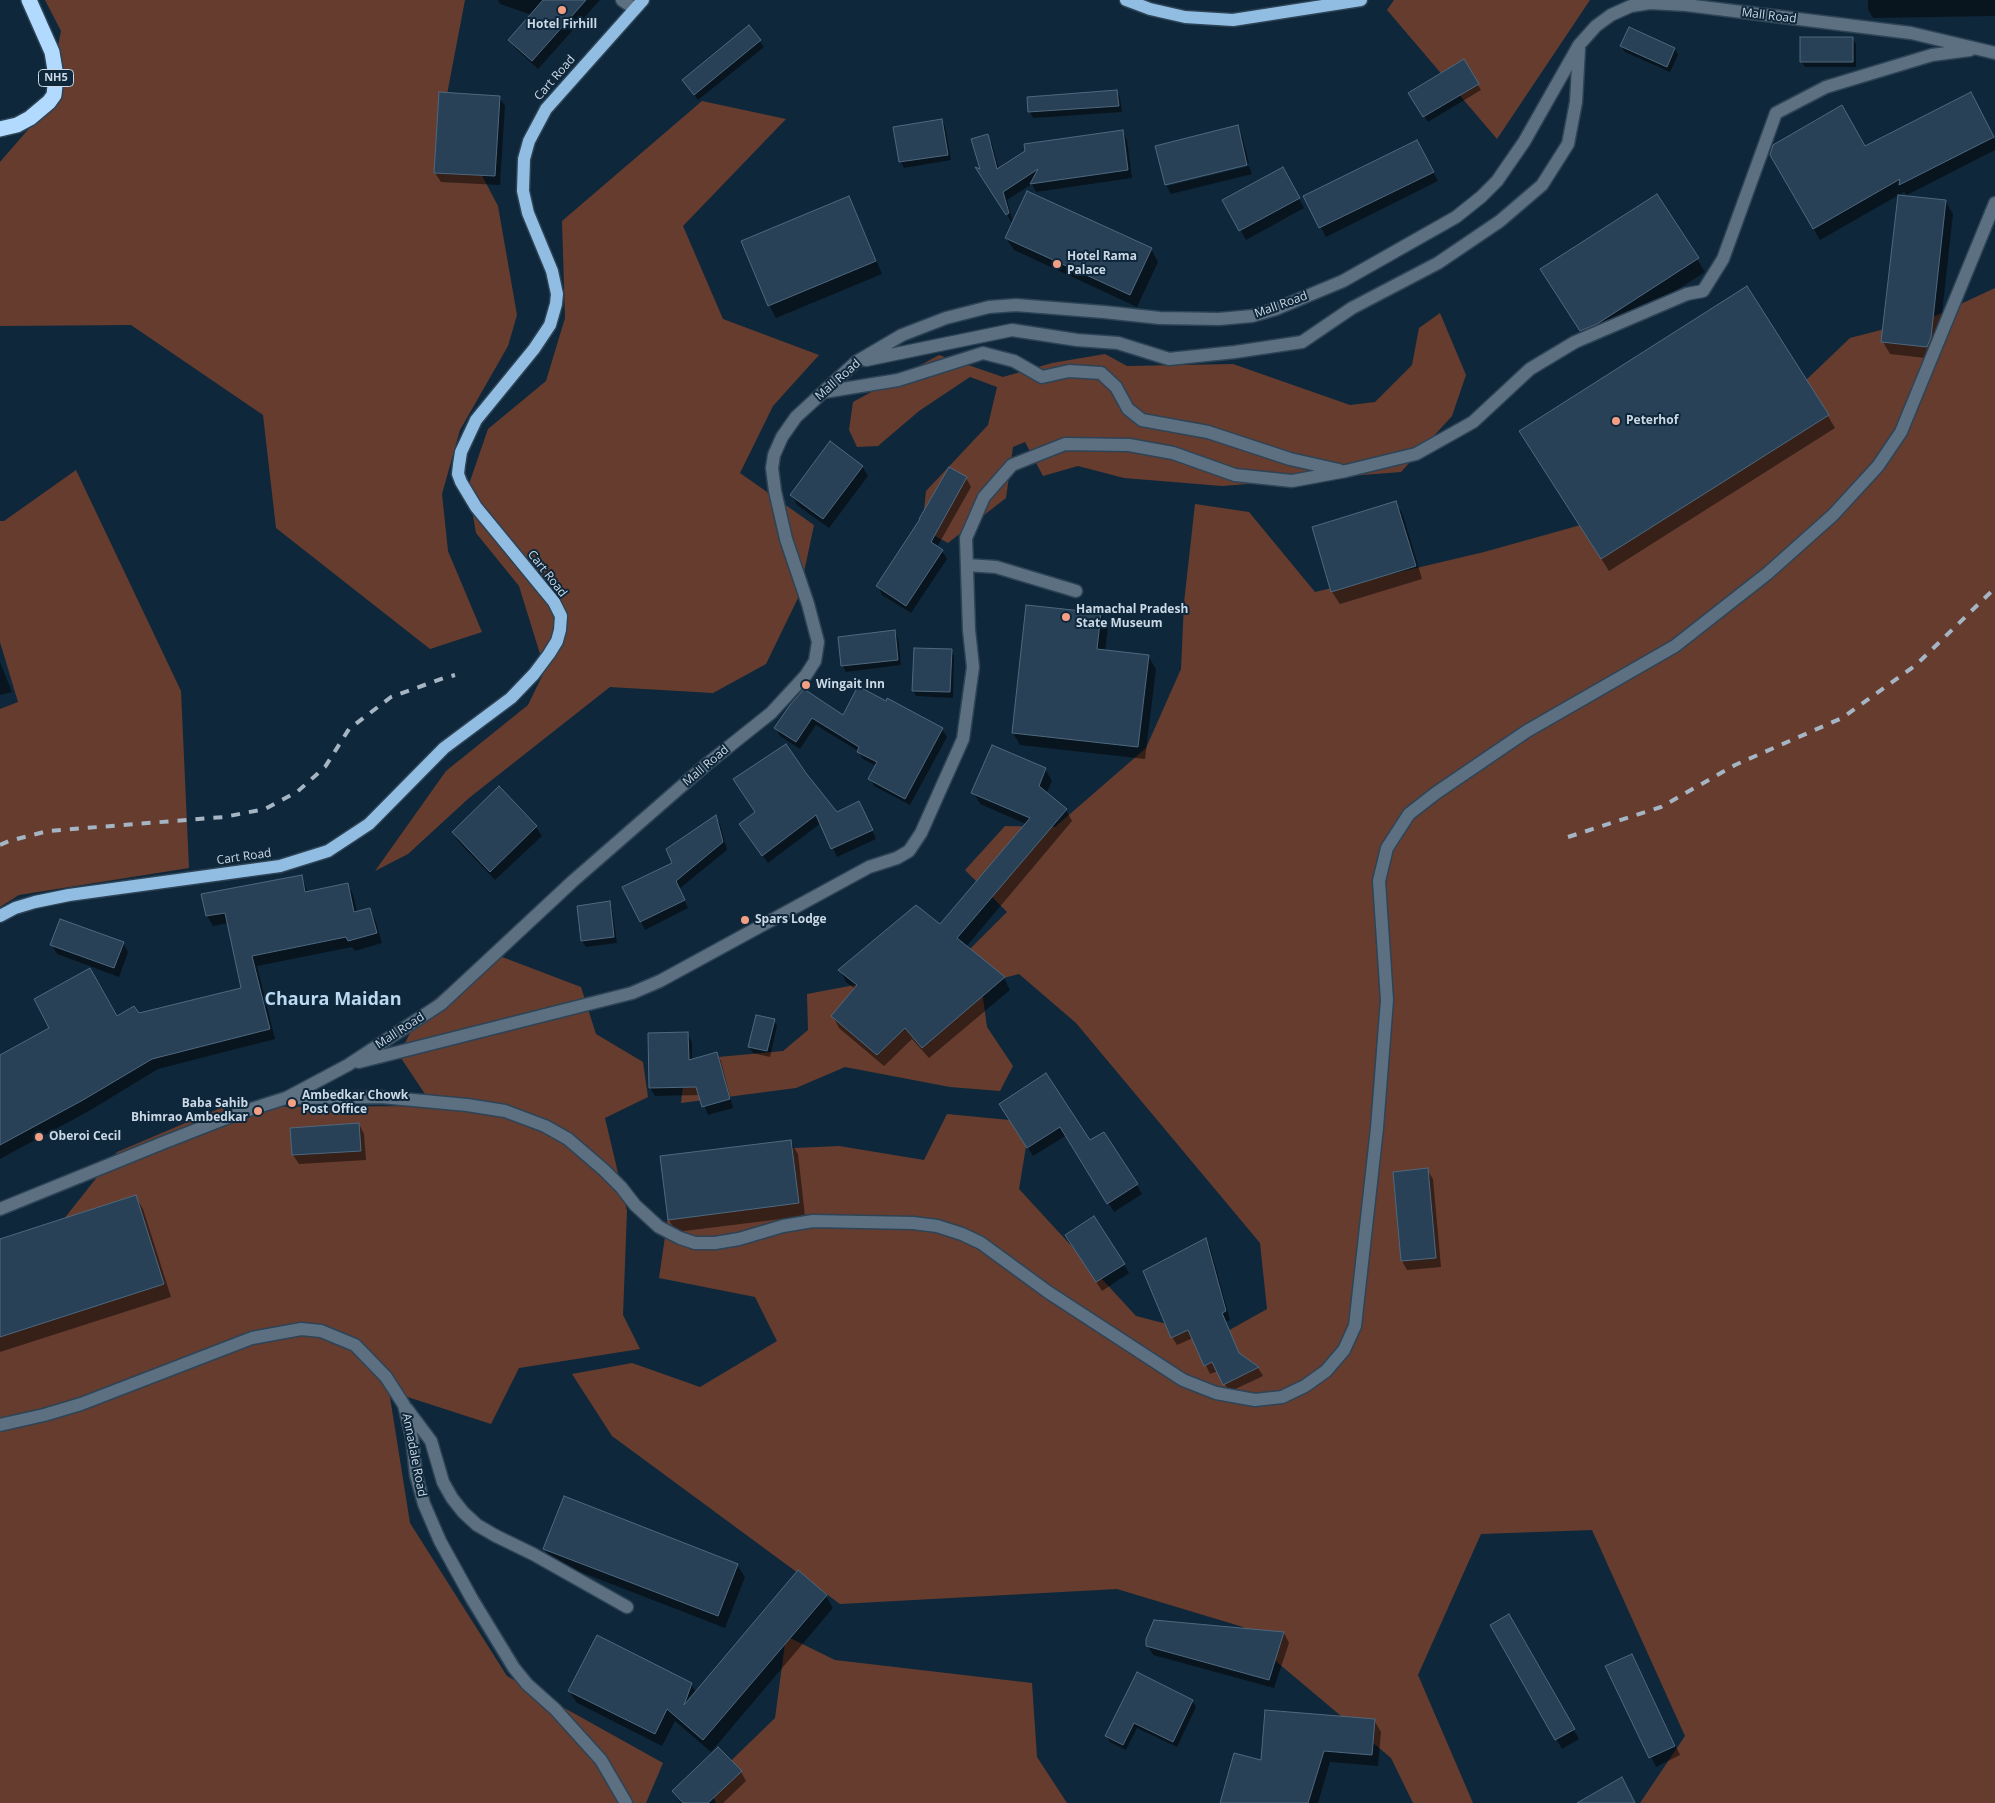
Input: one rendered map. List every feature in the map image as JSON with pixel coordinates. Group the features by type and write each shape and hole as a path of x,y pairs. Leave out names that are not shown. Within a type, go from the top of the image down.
{"highway":[{"name":"NH5","path":"0,129 17,125 30,118 54,96 56,76 52,52 30,0"}],"main road":[{"path":"1126,0 1150,10 1185,17 1233,20 1362,0"},
{"name":"Cart Road","path":"0,916 15,908 69,895 280,866 328,851 369,824 444,748 510,698 534,674 549,654 560,630 561,616 554,602 476,507 461,482 458,474 459,465 461,452 476,420 534,349 550,325 554,315 556,304 555,283 528,213 523,190 524,159 529,141 546,109 639,5"}],"street":[{"path":"622,0 639,5"},
{"name":"Mall Road","path":"0,1208 182,1135 242,1112 286,1098 348,1065 447,999 573,881 707,764 771,713 806,675 815,661 818,642 808,604 786,539 775,491 772,468 774,456 782,437 796,417 856,362 902,335 946,318 989,307 1016,305 1160,318 1219,319 1252,316 1276,309 1343,281 1456,217 1498,181 1524,142 1579,46 1596,26 1630,6 1650,3 1686,5 1911,33 1995,53"},
{"path":"856,362 1012,330 1077,340 1118,343 1169,359 1302,342 1352,308 1438,263 1500,220 1542,185 1568,144 1576,102 1579,46"},
{"path":"348,1065 632,993 660,981 870,867 897,858 909,851 920,833 964,739 973,667 966,538 984,497 1012,465 1065,444 1129,445 1173,454 1235,475 1292,481 1346,471 1416,454 1472,422 1530,369 1575,342 1687,294 1703,291 1723,258 1776,113 1826,87 1932,55 1977,49"},
{"path":"286,1098 381,1097 467,1105 505,1111 544,1126 568,1139 604,1170 659,1227 680,1238 695,1243 715,1243 739,1239 782,1226 813,1221 913,1223 937,1226 962,1234 981,1244 1056,1297 1183,1380 1216,1393 1255,1400 1282,1397 1305,1386 1326,1371 1344,1350 1355,1326 1378,1128 1388,1000 1379,881 1387,848 1408,814 1436,793 1528,731 1675,646 1768,573 1833,515 1878,466 1901,432 1995,203"},
{"path":"824,392 898,380 982,353 1014,361 1042,377 1069,371 1101,373 1116,387 1128,409 1142,420 1208,432 1290,459 1346,471"},
{"path":"967,565 996,568 1076,590"},
{"name":"Annadale Road","path":"0,1425 81,1404 252,1338 301,1328 322,1331 355,1345 386,1377 404,1405 412,1438 416,1475 424,1504 454,1567 514,1668 527,1684 555,1710 601,1760 626,1803"},
{"path":"404,1405 431,1441 443,1482 452,1498 477,1525 627,1607"}],"shaded area":[{"path":"45,0 465,0 445,105 498,206 517,315 508,346 460,430 442,494 448,551 482,632 430,649 276,528 263,415 131,325 0,326 0,162 45,110 61,31"},
{"path":"1394,0 1590,0 1497,139 1387,10"},
{"path":"702,101 786,119 683,226 723,319 819,355 773,406 740,473 814,525 799,596 766,664 713,693 610,687 469,798 408,854 375,871 446,771 528,705 545,670 519,586 476,533 468,487 488,429 546,381 565,318 562,221"},
{"path":"1995,288 1995,1803 1640,1803 1685,1736 1592,1530 1481,1534 1418,1675 1473,1803 1413,1803 1391,1758 1278,1663 1243,1627 1117,1589 840,1604 612,1436 572,1374 632,1363 700,1387 777,1341 755,1297 659,1278 672,1189 751,1150 839,1146 924,1160 947,1114 1030,1122 1019,1189 1136,1316 1217,1337 1267,1309 1260,1243 1076,1023 1019,974 981,984 987,1027 1013,1066 1000,1091 950,1087 845,1067 796,1088 681,1103 686,1060 783,1051 808,1030 807,994 860,984 938,981 1007,912 965,870 1005,826 1055,827 1146,748 1181,669 1184,603 1195,504 1249,512 1315,592 1484,552 1620,514 1804,382 1850,338 1935,316"},
{"path":"1440,313 1466,375 1452,416 1401,472 1222,486 1124,478 1078,466 1043,476 1025,442 1013,447 1006,498 948,543 922,529 926,491 988,425 997,387 970,377 919,411 878,446 857,447 849,430 853,402 939,355 1003,377 1052,363 1105,354 1127,366 1233,364 1350,405 1375,402 1412,365 1419,328"},
{"path":"76,470 181,691 189,868 19,895 0,907 0,709 18,702 0,642 0,521 4,521"},
{"path":"489,952 581,987 596,1034 643,1062 648,1097 605,1118 627,1211 623,1315 640,1349 519,1368 491,1424 389,1391 410,1523 507,1676 663,1763 646,1803 0,1803 0,1275 44,1244 117,1152 223,1107 433,1106 399,1055 421,1011"},
{"path":"786,1636 835,1660 1032,1683 1037,1757 1067,1803 716,1803 707,1784 775,1718"}],"building":[{"path":"543,0 586,0 532,61 508,40"},
{"path":"749,25 761,40 694,95 682,80"},
{"path":"1629,27 1675,48 1667,67 1620,46"},
{"path":"1800,37 1853,37 1853,62 1800,62"},
{"path":"1464,59 1479,84 1423,117 1408,93"},
{"path":"1117,90 1119,106 1028,112 1027,97"},
{"path":"439,92 500,96 495,176 434,173"},
{"path":"1971,92 1994,137 1899,185 1900,179 1813,229 1770,155 1773,145 1842,105 1865,146"},
{"path":"942,119 948,155 899,162 893,127"},
{"path":"1238,125 1247,165 1165,185 1155,146"},
{"path":"1123,130 1128,170 1030,184 1038,169 1003,192 1009,213 1006,215 975,167 980,169 971,139 988,134 997,169 1025,151 1024,144"},
{"path":"1417,140 1434,172 1319,228 1303,196"},
{"path":"1283,167 1300,198 1239,231 1222,200"},
{"path":"1027,191 1152,248 1130,295 1005,238"},
{"path":"1657,194 1699,258 1597,324 1580,331 1540,269"},
{"path":"1898,195 1946,200 1931,337 1927,347 1881,342"},
{"path":"849,196 876,261 768,306 741,241"},
{"path":"1747,286 1829,415 1601,559 1519,431"},
{"path":"830,441 863,466 823,519 790,495"},
{"path":"949,467 967,477 931,542 943,550 906,606 876,586 920,519"},
{"path":"1396,501 1416,566 1331,592 1312,527"},
{"path":"1026,605 1101,613 1097,649 1149,655 1138,747 1012,733"},
{"path":"895,630 898,660 841,666 838,637"},
{"path":"914,648 952,649 950,692 912,691"},
{"path":"858,686 886,701 887,698 943,728 905,799 868,779 877,762 857,752 859,747 812,718 796,742 774,728 804,689 843,715"},
{"path":"786,744 837,812 859,801 873,830 831,849 816,815 762,856 739,824 755,812 733,779"},
{"path":"992,745 1046,768 1039,786 1067,809 957,938 1005,977 922,1048 905,1028 877,1055 831,1016 857,985 838,970 916,905 940,924 1030,818 971,793"},
{"path":"499,786 537,826 490,872 452,832"},
{"path":"716,815 723,842 676,881 685,900 640,922 622,887 672,863 666,849"},
{"path":"302,875 305,892 348,883 354,912 370,908 377,933 348,941 346,937 252,956 270,1029 152,1059 83,1100 0,1145 0,1055 49,1028 34,999 90,968 117,1016 134,1006 139,1013 241,988 225,913 206,916 201,894"},
{"path":"610,901 614,937 581,941 577,906"},
{"path":"60,919 124,942 114,968 50,945"},
{"path":"756,1015 775,1019 767,1051 748,1047"},
{"path":"688,1032 689,1060 717,1052 730,1099 702,1107 696,1087 649,1088 648,1033"},
{"path":"1046,1073 1090,1140 1104,1132 1138,1184 1107,1204 1060,1127 1027,1148 999,1104"},
{"path":"359,1123 361,1151 292,1155 290,1128"},
{"path":"791,1140 799,1203 668,1220 660,1156"},
{"path":"1428,1168 1436,1258 1401,1261 1393,1172"},
{"path":"136,1195 164,1284 0,1337 0,1239"},
{"path":"1094,1216 1125,1264 1096,1282 1065,1235"},
{"path":"1206,1238 1226,1311 1222,1313 1239,1353 1259,1367 1223,1385 1212,1362 1204,1366 1188,1330 1171,1338 1143,1271"},
{"path":"564,1496 738,1564 718,1616 543,1549"},
{"path":"798,1570 827,1595 703,1740 667,1709 655,1734 568,1691 597,1635 692,1683 684,1705"},
{"path":"1509,1614 1575,1729 1555,1740 1490,1625"},
{"path":"1154,1620 1284,1632 1269,1680 1146,1646 1146,1639"},
{"path":"1632,1654 1675,1746 1649,1758 1605,1666"},
{"path":"1137,1672 1193,1700 1173,1742 1134,1723 1123,1745 1105,1736"},
{"path":"1265,1710 1375,1719 1372,1755 1324,1751 1308,1803 1220,1803 1234,1753 1261,1760"},
{"path":"718,1747 742,1771 708,1803 683,1803 672,1791"},
{"path":"1622,1777 1635,1803 1577,1803"}],"railway":[{"path":"1568,837 1661,807 1735,765 1842,718 1916,665 1995,588"},
{"path":"0,845 48,831 224,817 265,809 297,792 325,767 349,729 391,697 455,675"}],"place":[{"name":"Hotel Firhill","path":"562,10"},
{"name":"Hotel Rama Palace","path":"1057,264"},
{"name":"Peterhof","path":"1616,421"},
{"name":"Hamachal Pradesh State Museum","path":"1066,617"},
{"name":"Wingait Inn","path":"806,685"},
{"name":"Spars Lodge","path":"745,920"},
{"name":"Ambedkar Chowk Post Office","path":"292,1103"},
{"name":"Baba Sahib Bhimrao Ambedkar","path":"258,1111"},
{"name":"Oberoi Cecil","path":"39,1137"}],"district":[{"name":"Chaura Maidan","path":"333,1000"}]}
